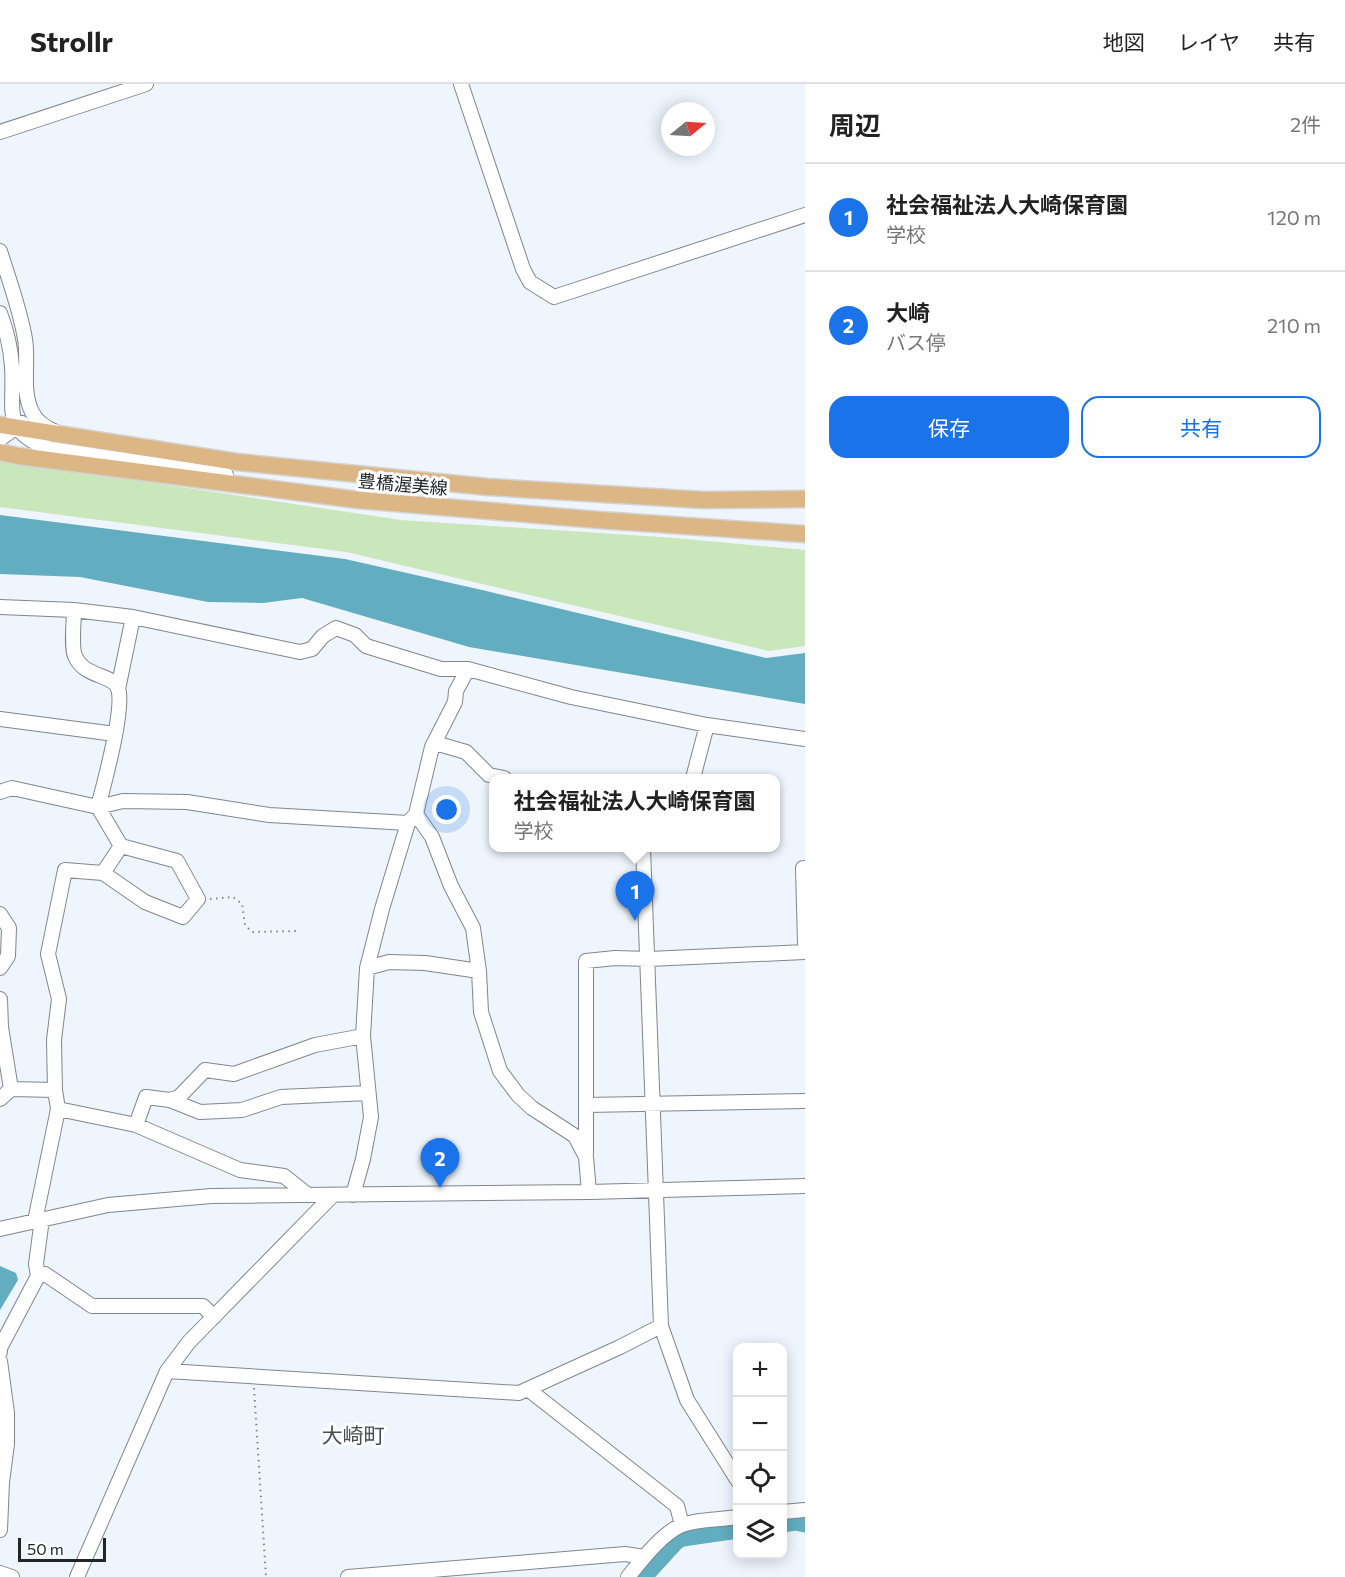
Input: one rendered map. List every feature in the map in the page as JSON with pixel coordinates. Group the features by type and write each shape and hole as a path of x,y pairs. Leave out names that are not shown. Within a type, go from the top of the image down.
{"main road":[{"name":"豊橋渥美線","path":"8,427 237,462 488,487 703,500 801,500"},
{"name":"豊橋渥美線","path":"0,452 375,502 805,534"}],"street":[{"path":"0,132 146,84"},
{"path":"461,84 523,269 530,282 541,291 554,297 805,215"},
{"path":"0,251 26,342 27,401 33,414 45,428 67,436"},
{"path":"0,313 11,358 12,381 8,427 0,439"},
{"path":"0,399 12,381"},
{"path":"8,427 33,414"},
{"path":"8,427 28,440 50,448 331,491 375,502"},
{"path":"0,607 74,610 133,617 300,652 312,649 323,636 336,628 355,635 366,646 441,669 468,669 571,697 707,725 805,739"},
{"path":"74,610 74,655 82,668 113,681 118,689"},
{"path":"0,1352 38,1276 36,1264 39,1220 57,1109 54,1040 59,999 48,954 65,870 103,873 145,902 183,917 198,900 177,861 121,846 98,807 115,734 118,689 133,617"},
{"path":"353,1195 371,1117 363,1036 367,969 382,909 435,743 455,702 456,691 468,669"},
{"path":"0,719 115,734"},
{"path":"694,774 707,725"},
{"path":"435,743 466,752 489,775"},
{"path":"0,792 12,788 98,807 123,801 187,802 269,815 412,819 432,837 451,886 473,928 479,971 481,1012 500,1071 518,1095 532,1108 575,1136 586,1157"},
{"path":"103,873 121,846"},
{"path":"643,852 661,1326 687,1400 733,1473"},
{"path":"805,868 803,868 805,944"},
{"path":"0,914 9,928 8,956 0,968"},
{"path":"589,1192 586,1157 586,961 615,958 649,959 805,952"},
{"path":"367,969 389,962 425,963 479,971"},
{"path":"0,999 1,1027 11,1089"},
{"path":"170,1100 179,1097 205,1070 234,1074 315,1045 363,1036"},
{"path":"0,1099 11,1089 56,1090"},
{"path":"136,1125 146,1097 170,1100 200,1112 242,1110 281,1097 368,1092"},
{"path":"586,1106 805,1101"},
{"path":"57,1109 136,1125 240,1170 284,1176 308,1195"},
{"path":"0,1229 119,1204 210,1196 589,1192 805,1186"},
{"path":"77,1577 167,1371 189,1342 333,1195"},
{"path":"38,1276 45,1274 92,1306 203,1306 214,1317"},
{"path":"167,1371 519,1393 661,1326"},
{"path":"0,1361 7,1413 7,1444 2,1482 0,1530"},
{"path":"529,1390 677,1506 682,1525"},
{"path":"787,1512 805,1510"},
{"path":"628,1577 669,1532 682,1525 733,1518"},
{"path":"348,1577 625,1554 644,1557"},
{"path":"0,1573 12,1577"}],"path":[{"path":"198,900 232,897 242,904 245,925 252,932 299,931"},
{"path":"253,1375 266,1577"}],"green space":[{"path":"0,460 401,520 675,538 805,550 805,646 769,651 346,552 0,507"}],"water":[{"path":"0,515 345,559 766,658 805,653 805,704 469,647 302,598 263,603 208,602 80,577 0,574"},
{"path":"0,1266 16,1273 18,1280 0,1310"}],"waterway":[{"path":"787,1521 805,1522"},
{"path":"641,1577 675,1540 682,1536 733,1529"}],"place":[{"name":"社会福祉法人大崎保育園","path":"635,921"},
{"name":"大崎","path":"440,1188"}],"district":[{"name":"大崎町","path":"353,1434"}]}
